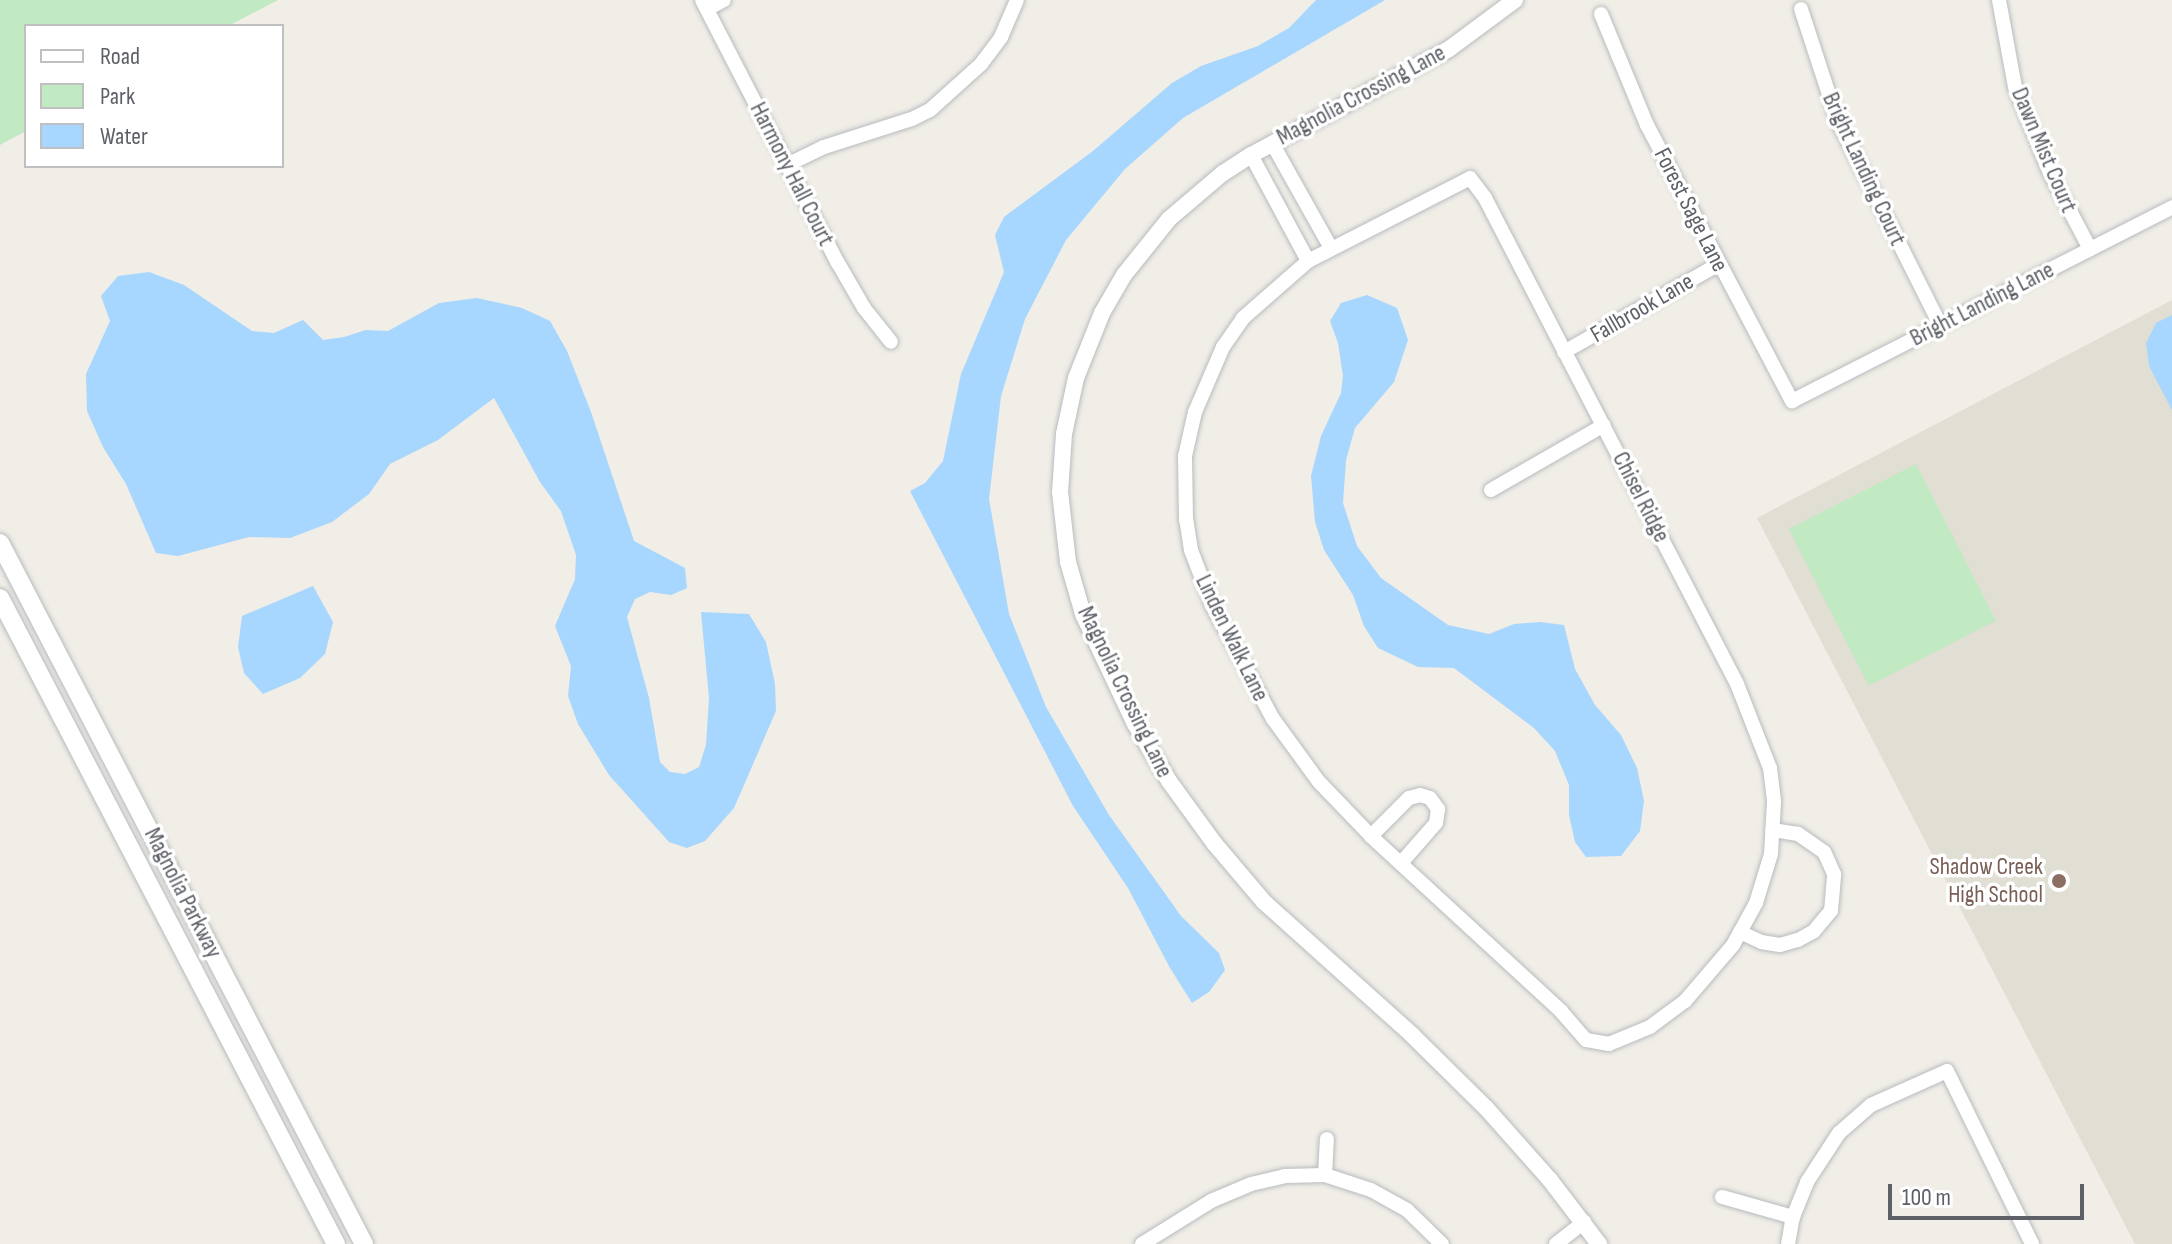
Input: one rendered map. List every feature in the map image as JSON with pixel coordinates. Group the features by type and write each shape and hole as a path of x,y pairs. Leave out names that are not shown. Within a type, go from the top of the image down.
{"main road":[{"name":"Magnolia Parkway","path":"0,543 364,1244"},
{"name":"Magnolia Parkway","path":"0,598 336,1244"},
{"path":"264,1107 295,1139 338,1223 344,1228 355,1226"}],"street":[{"path":"704,5 724,0"},
{"name":"Magnolia Crossing Lane","path":"1515,0 1449,49 1251,155 1194,196 1146,245 1102,313 1076,378 1064,434 1060,492 1068,562 1083,614 1142,735 1169,781 1214,843 1264,902 1412,1035 1487,1109 1584,1222 1599,1244"},
{"name":"Dawn Mist Court","path":"1999,0 2015,87 2050,173 2090,249"},
{"path":"789,164 824,147 912,119 930,110 981,64 1001,37 1017,3"},
{"name":"Harmony Hall Court","path":"704,5 838,263 864,308 891,342"},
{"name":"Bright Landing Court","path":"1801,9 1837,119 1940,325"},
{"name":"Forest Sage Lane","path":"1601,14 1647,125 1792,401"},
{"path":"1272,143 1331,248"},
{"path":"1251,155 1308,261"},
{"name":"Linden Walk Lane","path":"1470,178 1308,261 1243,318 1207,379 1185,456 1185,508 1200,576 1251,682 1299,756 1371,836 1561,1011 1586,1040 1609,1044"},
{"name":"Chisel Ridge","path":"1470,178 1485,198 1604,425 1757,727 1770,768 1771,854 1756,903 1740,932 1716,969 1685,1001 1650,1027 1609,1044"},
{"name":"Bright Landing Lane","path":"1792,401 2090,249 2170,213"},
{"name":"Fallbrook Lane","path":"1564,352 1719,264"},
{"path":"1491,490 1604,425"},
{"path":"1371,836 1409,798 1420,795 1430,798 1438,809 1436,823 1401,863"},
{"path":"1740,932 1761,942 1780,945 1814,931 1831,911 1834,874 1824,852 1798,834 1772,830"},
{"path":"1788,1244 1793,1217 1816,1163 1854,1118 1887,1096 1947,1071 2032,1244"},
{"path":"1325,1175 1327,1139"},
{"path":"1142,1244 1211,1201 1251,1184 1285,1176 1325,1175 1371,1190 1407,1210 1442,1244"},
{"path":"1722,1197 1793,1217"},
{"path":"1556,1244 1584,1222"}],"shaded area":[{"name":"Shadow Creek High School","path":"2172,300 2172,1244 2135,1244 1757,518"}],"green space":[{"path":"0,0 278,0 232,24 24,24 24,132 0,145"},
{"path":"1916,464 1996,621 1868,686 1789,529"}],"water":[{"path":"1316,0 1385,0 1183,118 1125,169 1066,240 1025,319 1001,396 989,499 1009,614 1046,707 1109,815 1181,916 1219,953 1225,970 1209,992 1192,1003 1128,888 1073,806 910,491 925,483 943,461 961,374 1004,272 995,235 1004,217 1093,151 1172,83 1201,66 1258,46 1289,28"},
{"path":"149,272 184,285 252,331 274,333 303,320 323,340 366,330 388,331 439,303 477,298 522,308 550,321 567,351 591,412 634,541 685,568 687,588 671,595 650,592 635,599 627,617 649,698 660,762 670,772 685,774 699,767 706,745 709,698 701,612 749,614 766,642 775,684 776,711 734,808 705,841 687,848 669,842 609,775 578,724 568,696 571,666 555,626 575,579 576,555 561,511 540,482 494,398 438,440 390,464 369,494 332,522 290,538 249,537 178,556 156,553 126,484 103,447 87,411 86,374 110,321 101,296 118,276"},
{"path":"1367,295 1397,308 1408,340 1394,382 1355,428 1346,460 1343,503 1357,546 1381,578 1448,625 1489,634 1514,624 1540,622 1564,625 1575,669 1595,705 1621,735 1637,768 1644,801 1640,831 1621,856 1586,857 1575,842 1569,815 1569,785 1555,751 1534,728 1454,668 1418,667 1378,648 1364,626 1353,595 1324,550 1315,522 1311,476 1321,436 1341,393 1343,376 1338,343 1330,321 1341,303"},
{"path":"2172,315 2172,410 2149,366 2146,343 2156,323"},
{"path":"313,586 333,622 325,654 300,678 263,694 244,673 238,647 242,616"}],"place":[{"name":"Shadow Creek High School","path":"2059,881"}]}
